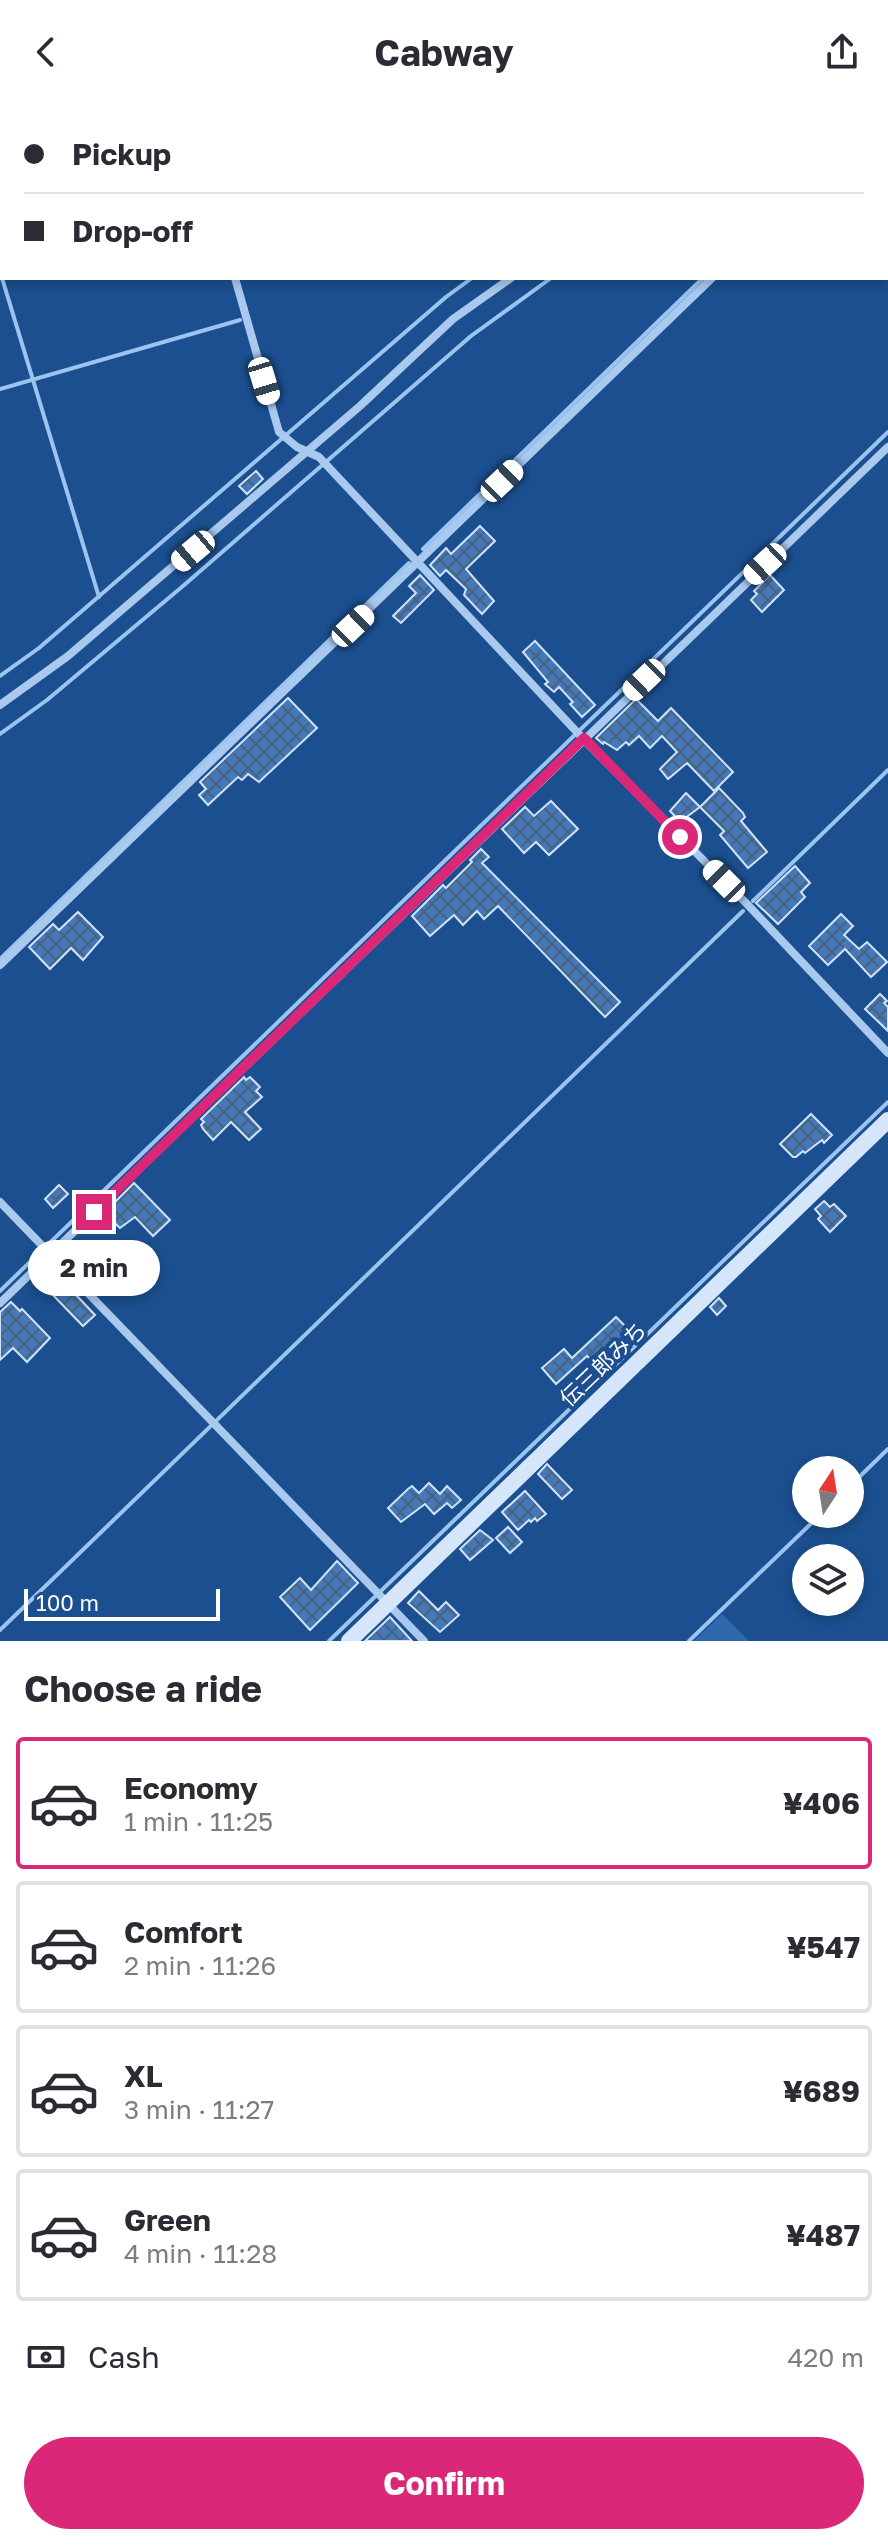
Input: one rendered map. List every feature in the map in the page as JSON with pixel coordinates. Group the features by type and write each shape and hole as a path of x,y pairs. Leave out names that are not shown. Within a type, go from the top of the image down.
{"street":[{"path":"236,280 282,434 325,464 888,1053"},
{"path":"0,705 68,656 371,396 453,319 508,280"},
{"path":"0,965 710,280"},
{"path":"0,1303 46,1250 581,734 888,447"},
{"name":"伝三郎みち","path":"349,1641 382,1597 888,1120"},
{"path":"0,1202 424,1641"}],"shaded area":[{"path":"722,1614 749,1641 694,1641"}],"building":[{"path":"256,471 263,479 247,494 239,486"},
{"path":"480,526 495,541 466,569 494,601 482,614 464,595 466,589 446,570 440,576 430,565 446,548 451,554"},
{"path":"420,575 434,590 401,623 393,616 416,593 409,586"},
{"path":"770,575 784,590 762,612 751,600 757,594 754,591"},
{"path":"535,641 595,705 582,717 559,687 554,692 545,684 548,682 523,652"},
{"path":"288,698 317,728 259,782 248,774 242,780 238,777 208,805 199,795 206,789 200,782"},
{"path":"636,699 658,721 671,708 733,772 714,791 687,763 668,779 660,769 677,752 662,736 650,748 639,736 617,750 596,738"},
{"path":"719,788 743,813 745,817 741,821 767,852 748,868 720,835 724,831 700,807"},
{"path":"686,793 700,807 680,822 670,811"},
{"path":"551,801 578,829 549,855 536,842 524,853 502,829 525,807 534,816"},
{"path":"481,849 489,857 482,863 620,1002 605,1017 498,906 484,919 477,911 463,925 454,915 430,936 412,916 443,885 446,888"},
{"path":"795,866 810,883 801,892 805,897 778,924 756,903"},
{"path":"78,912 103,937 83,960 71,948 50,969 29,947 53,924 59,930"},
{"path":"841,914 853,926 844,935 859,949 867,942 887,962 871,977 845,949 828,965 809,946"},
{"path":"880,994 887,1001 884,1003 888,1007 888,1031 865,1009"},
{"path":"244,1077 246,1080 250,1077 260,1087 256,1091 262,1097 245,1112 261,1129 249,1140 231,1122 213,1140 203,1129 201,1119"},
{"path":"811,1114 832,1135 824,1143 822,1140 805,1153 803,1151 793,1157 780,1144"},
{"path":"134,1183 170,1220 153,1236 135,1217 120,1228 104,1213"},
{"path":"59,1185 68,1194 53,1208 45,1199"},
{"path":"824,1201 830,1207 834,1204 846,1216 830,1232 818,1219 821,1216 815,1209"},
{"path":"62,1280 95,1315 83,1326 49,1291"},
{"path":"719,1298 726,1306 717,1315 710,1307"},
{"path":"11,1302 50,1338 27,1362 13,1348 0,1360 0,1312"},
{"path":"616,1317 630,1331 595,1364 587,1356 556,1384 542,1368 564,1349 572,1358"},
{"path":"547,1464 572,1490 562,1499 538,1474"},
{"path":"429,1483 440,1494 447,1486 461,1500 452,1508 447,1503 434,1514 425,1504 401,1522 388,1508 412,1486 419,1493"},
{"path":"525,1491 546,1514 537,1521 535,1518 531,1522 529,1520 518,1530 502,1512"},
{"path":"508,1527 522,1542 510,1553 496,1538"},
{"path":"480,1530 493,1540 470,1560 460,1549"},
{"path":"337,1561 358,1583 310,1630 280,1597 300,1578 311,1590"},
{"path":"419,1591 438,1610 446,1602 459,1615 440,1632 408,1603"},
{"path":"390,1617 412,1641 365,1641"}],"waterway":[{"path":"3,280 99,597"},
{"path":"0,676 39,648 469,280"},
{"path":"0,734 47,700 183,586 471,336 548,280"},
{"path":"423,549 701,280"},
{"path":"0,389 240,320"},
{"path":"0,1291 888,432"},
{"path":"0,959 409,563"},
{"path":"753,901 888,770"},
{"path":"0,1630 743,911"},
{"path":"329,1641 888,1102"},
{"path":"864,1472 888,1449"},
{"path":"689,1641 806,1528"}],"route":[{"path":"94,1212 584,738 680,837"}]}
